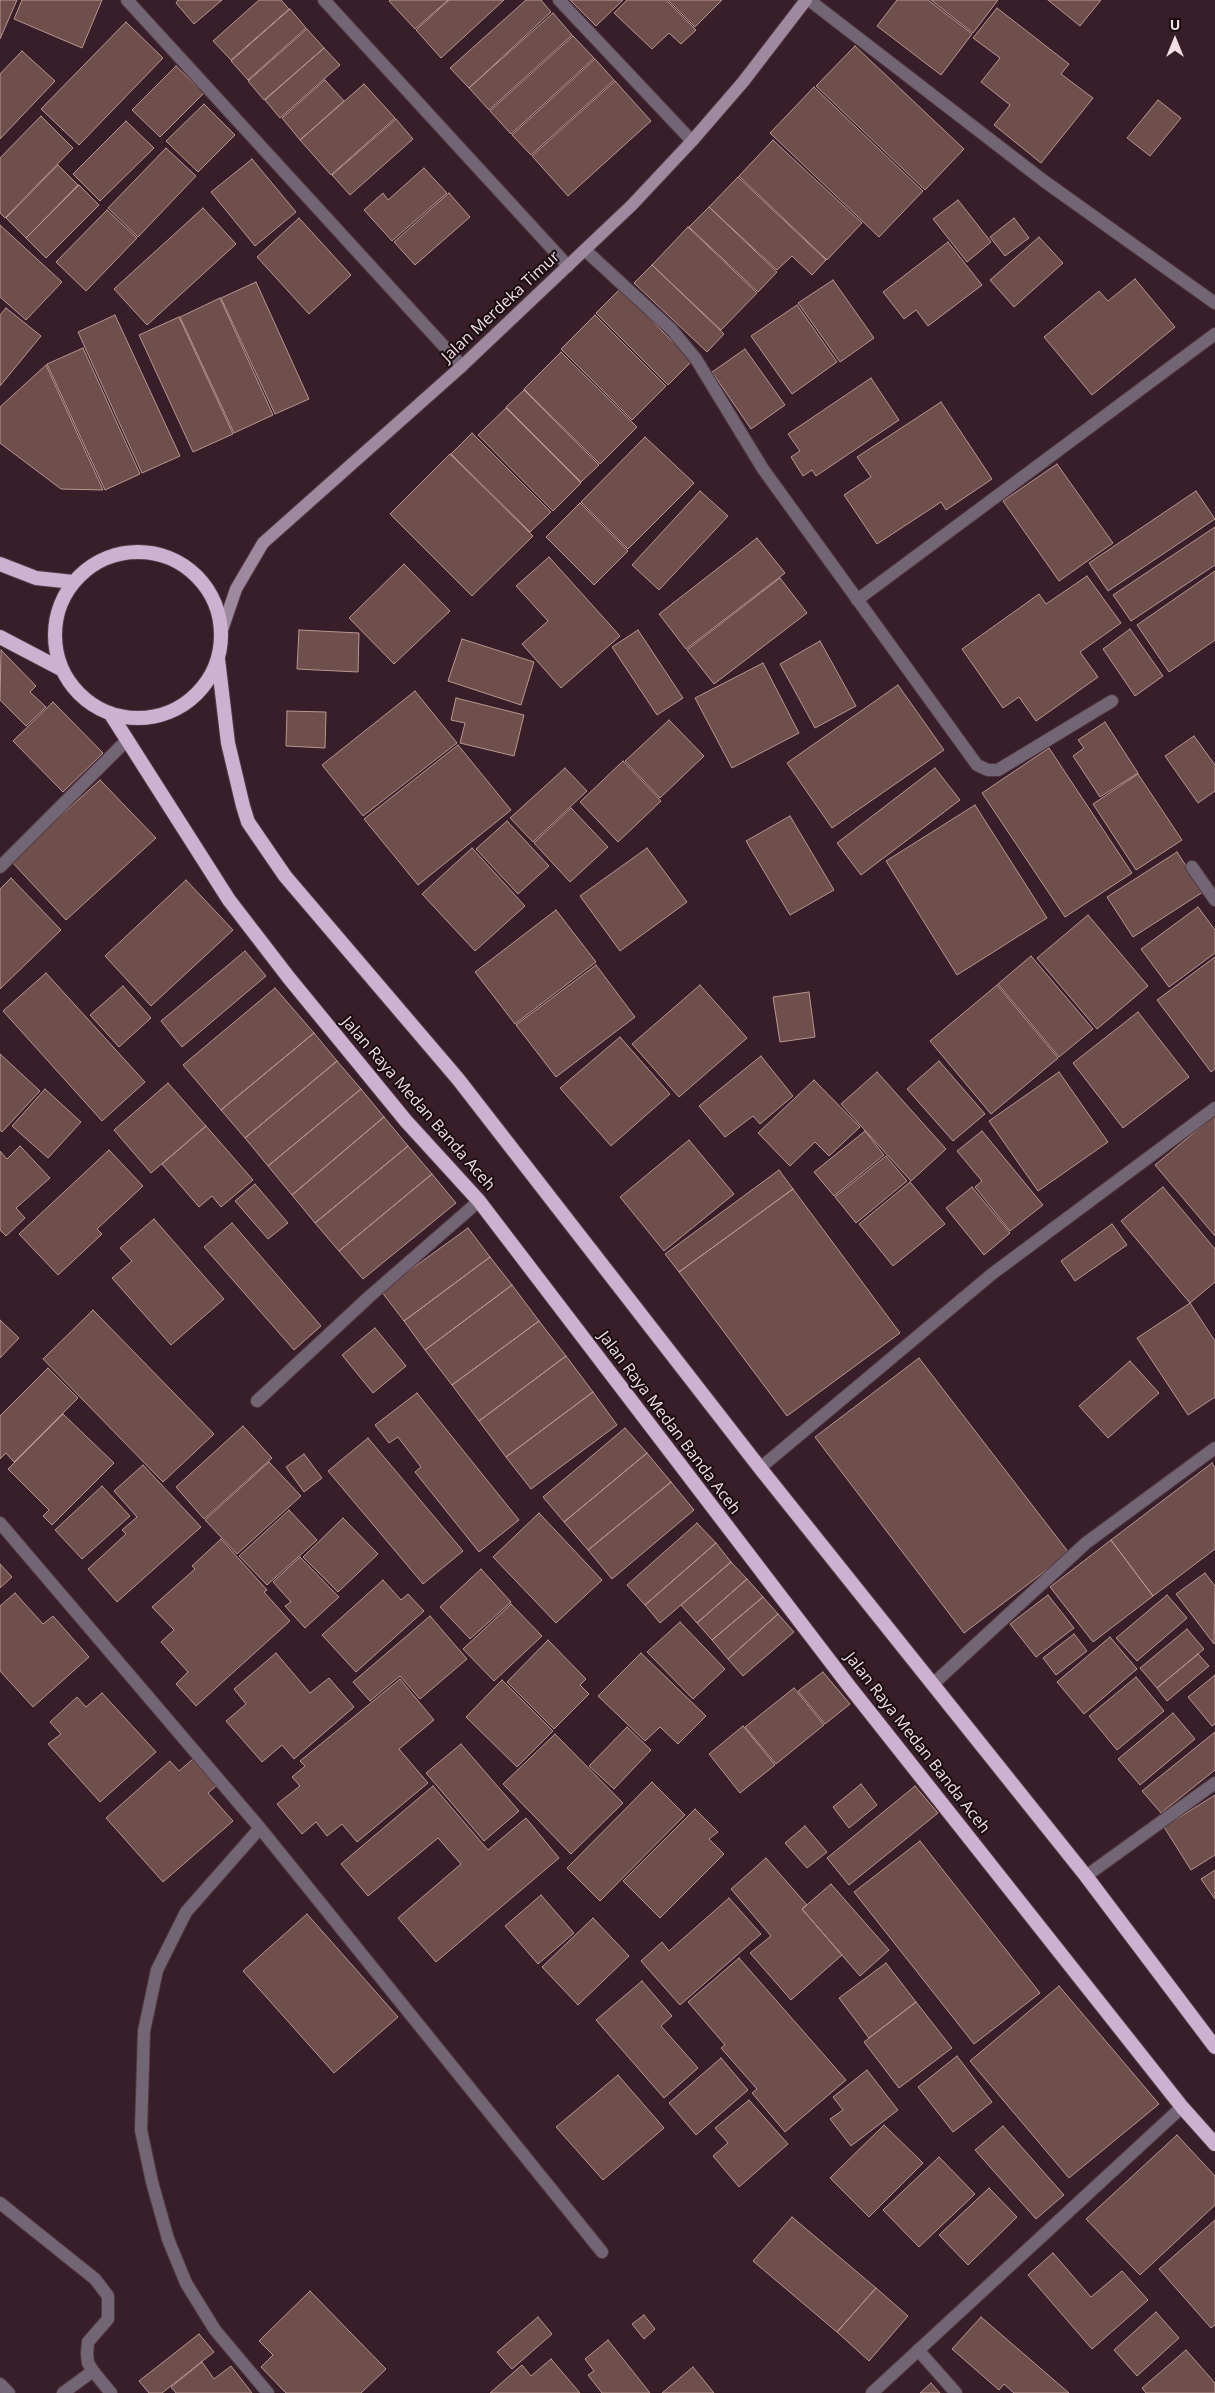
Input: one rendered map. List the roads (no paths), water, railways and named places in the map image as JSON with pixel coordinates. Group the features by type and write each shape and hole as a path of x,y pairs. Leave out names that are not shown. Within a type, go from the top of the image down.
{"highway":[{"path":"218,660 206,683 186,702 162,714 136,718 110,713 90,703 79,693 62,669 55,647 54,624 61,602 73,582 92,566 115,555 140,552 165,556 188,568 205,586 217,608 221,633 218,660 233,773 248,822 271,856 291,884 458,1079 760,1468 1086,1876 1215,2047"},
{"path":"0,564 36,578 73,582"},
{"path":"0,637 62,669"},
{"name":"Jalan Raya Medan Banda Aceh","path":"110,713 229,900 289,978 406,1121 478,1201 849,1686 1182,2107 1215,2144"}],"main road":[{"name":"Jalan Merdeka Timur","path":"221,633 236,589 263,543 462,366 632,205 692,142 743,82 808,0"}],"street":[{"path":"127,0 462,366"},
{"path":"324,0 568,266"},
{"path":"559,0 692,142"},
{"path":"808,0 1044,181 1215,303"},
{"path":"585,250 672,330 696,358 763,469 977,765 988,770 998,770 1112,701"},
{"path":"857,600 1215,334"},
{"path":"0,867 127,740"},
{"path":"1192,867 1215,900"},
{"path":"760,1468 992,1274 1215,1108"},
{"path":"257,1402 370,1296 478,1201"},
{"path":"933,1684 1086,1544 1215,1448"},
{"path":"0,1523 260,1828 602,2252"},
{"path":"1086,1876 1215,1783"},
{"path":"260,1828 186,1912 157,1970 144,2031 141,2130 152,2182 163,2220 186,2283 215,2330 268,2393"},
{"path":"872,2393 1182,2107"},
{"path":"0,2203 95,2279 108,2296 108,2319 88,2342 88,2363 111,2393"},
{"path":"918,2350 956,2393"},
{"path":"63,2393 93,2371"},
{"path":"0,2384 9,2393"}]}
